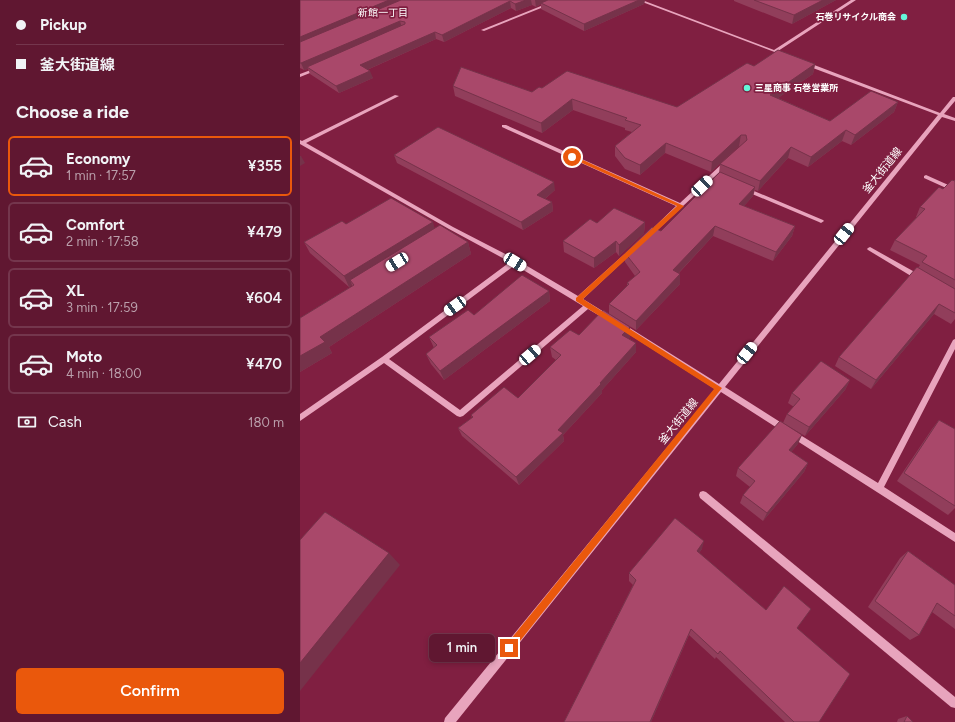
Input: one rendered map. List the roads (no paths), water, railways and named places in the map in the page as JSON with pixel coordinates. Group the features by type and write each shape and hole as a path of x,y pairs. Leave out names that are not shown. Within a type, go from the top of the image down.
{"street":[{"path":"483,30 558,0"},
{"path":"639,0 790,57"},
{"path":"646,3 652,0"},
{"path":"775,52 854,0"},
{"path":"804,62 955,120"},
{"path":"300,76 321,67"},
{"path":"301,142 397,96"},
{"name":"釜大街道線","path":"449,722 718,388 955,98"},
{"path":"504,126 681,206"},
{"path":"301,142 451,228 515,262 588,305 879,488 955,538"},
{"path":"641,242 732,157"},
{"path":"712,176 720,179"},
{"path":"926,177 955,190"},
{"path":"741,188 821,221"},
{"path":"444,232 451,228"},
{"path":"578,300 635,247"},
{"path":"870,249 922,279"},
{"path":"300,418 384,359 515,262"},
{"path":"384,359 460,414 588,305"},
{"path":"879,488 955,342"},
{"path":"703,495 955,703"}],"place":[{"name":"石巻リサイクル商会","path":"904,17"},
{"name":"三星商事 石巻営業所","path":"747,88"}],"district":[{"name":"新館一丁目","path":"383,12"}]}
